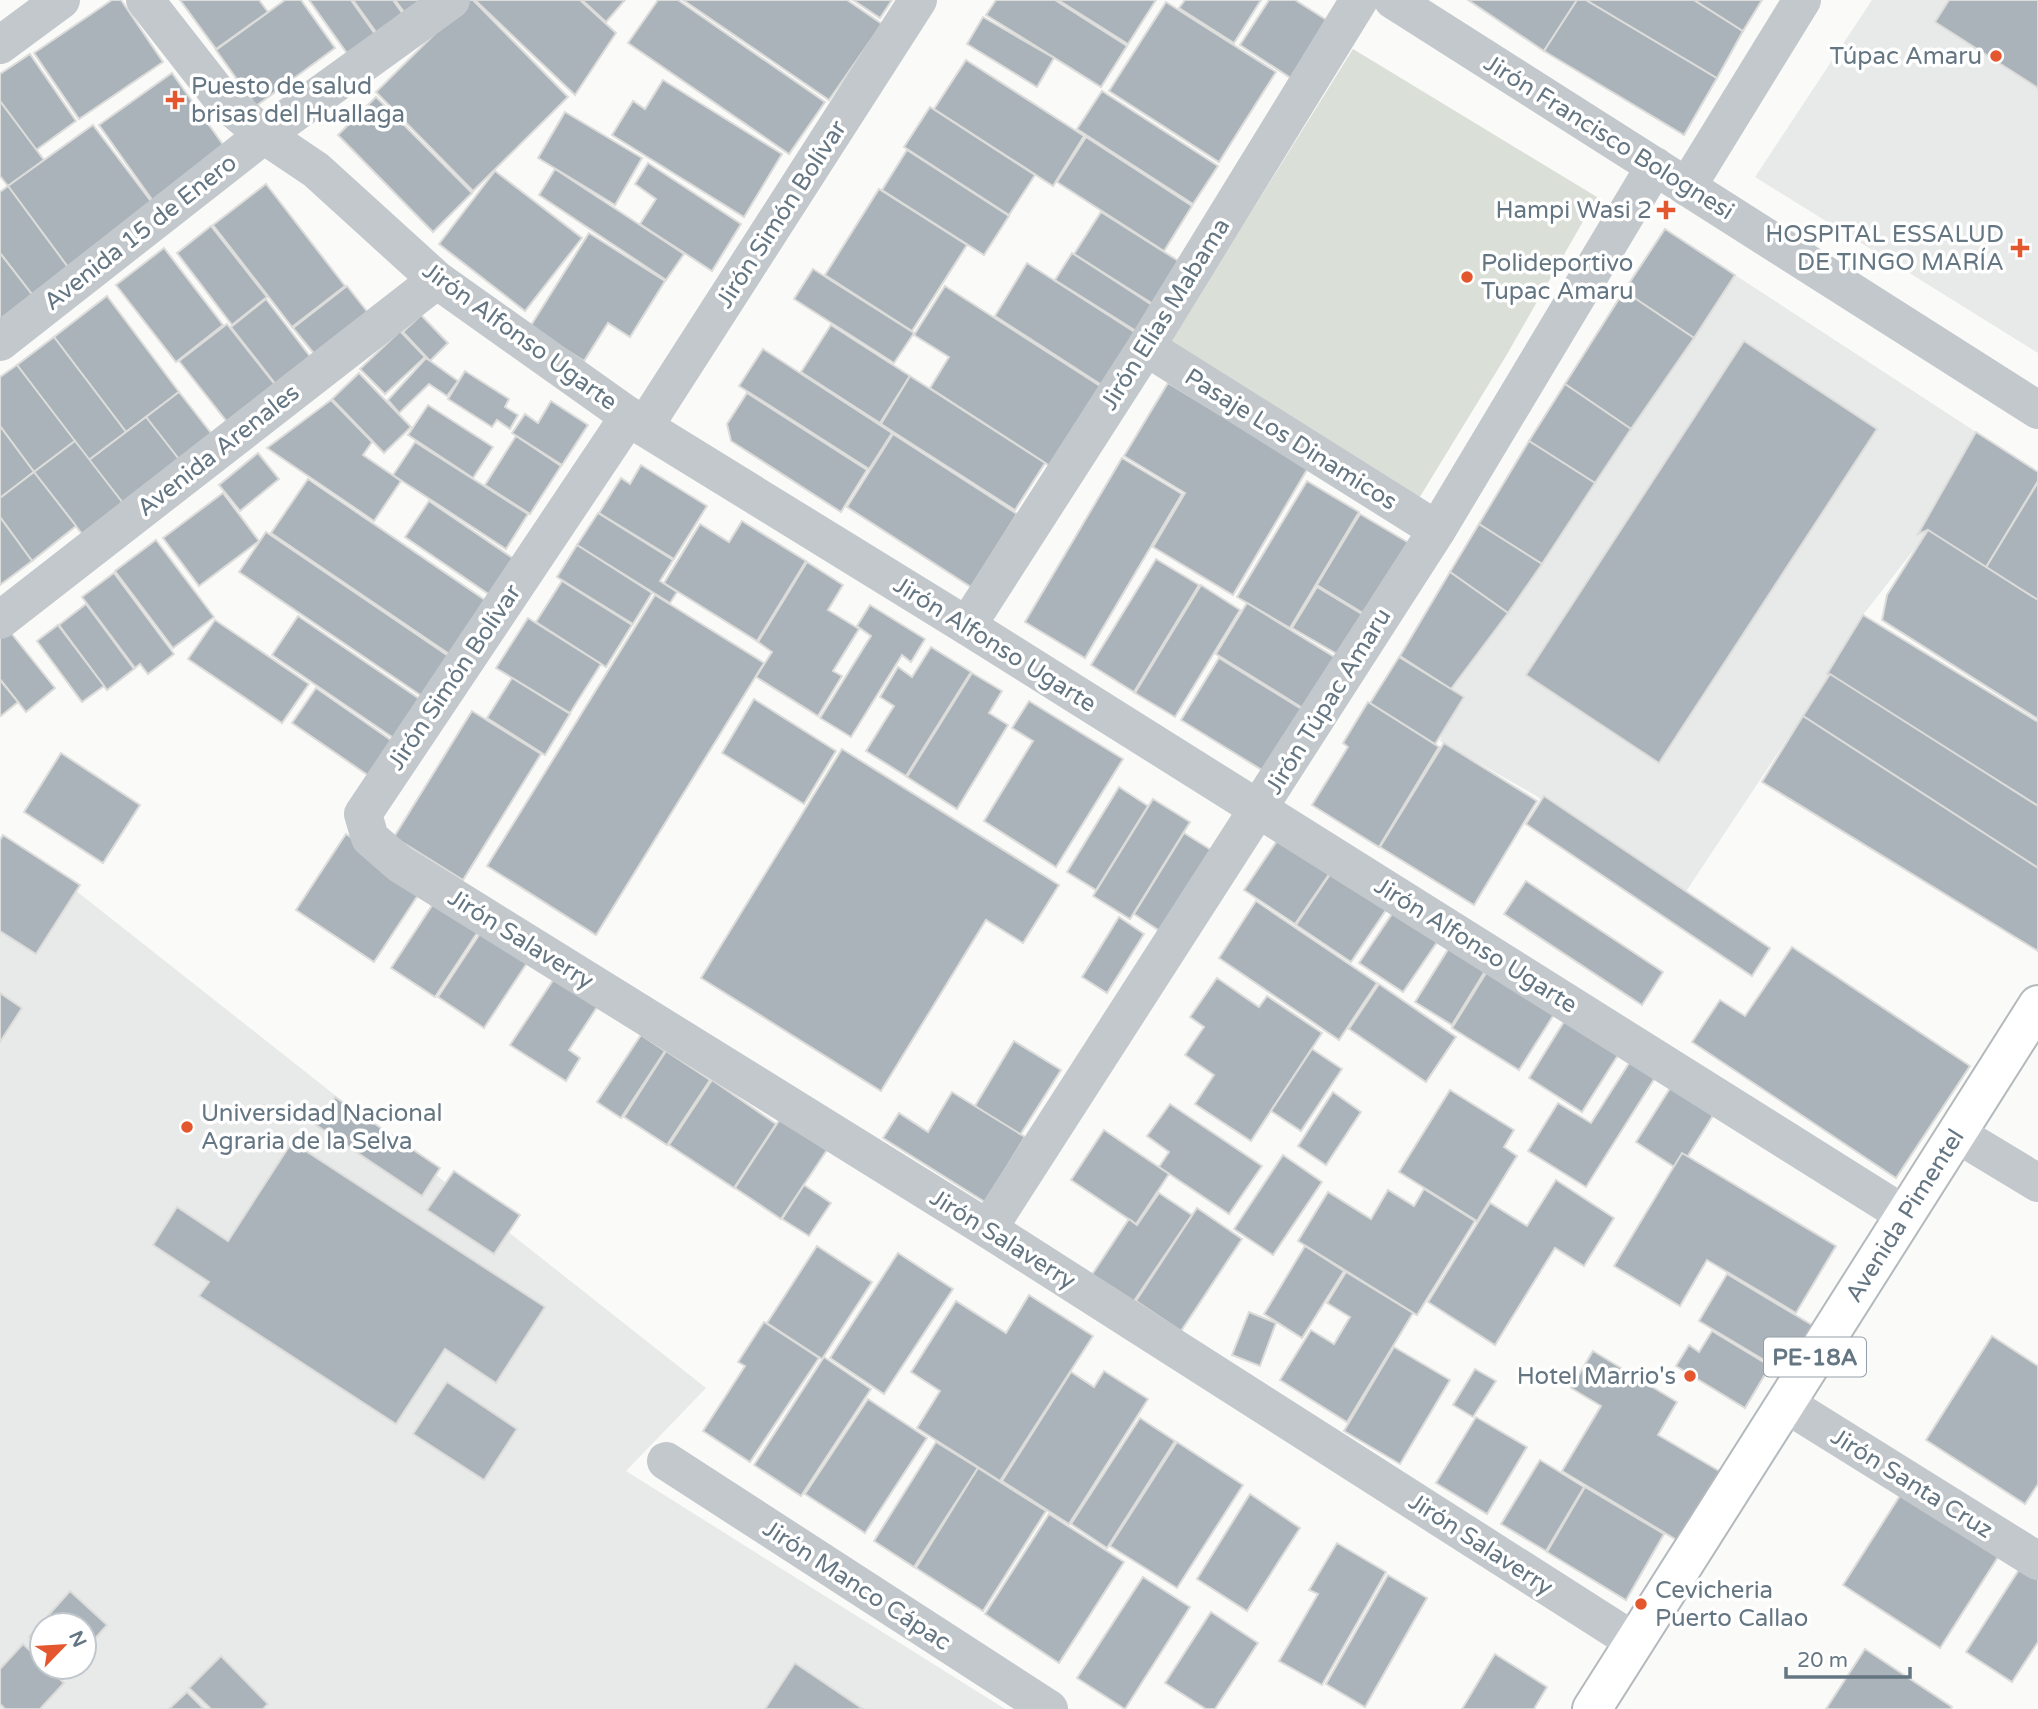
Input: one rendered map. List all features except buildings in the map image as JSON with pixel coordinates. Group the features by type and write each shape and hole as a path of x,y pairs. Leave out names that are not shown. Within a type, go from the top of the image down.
{"highway":[{"name":"Avenida Pimentel","path":"1592,1709 2038,1005"}],"street":[{"path":"0,45 61,0"},
{"name":"Jirón Alfonso Ugarte","path":"145,0 223,100 264,135 316,170 437,280 637,421 1905,1215"},
{"name":"Avenida 15 de Enero","path":"0,342 264,135 452,0"},
{"name":"Jirón Simón Bolívar","path":"370,838 363,814 637,421 918,0"},
{"name":"Jirón Elías Mabama","path":"967,626 1146,347 1359,0"},
{"name":"Jirón Francisco Bolognesi","path":"1393,0 2038,410"},
{"path":"1687,187 1802,0"},
{"name":"Jirón Túpac Amaru","path":"988,1229 1437,530 1655,166"},
{"name":"Avenida Arenales","path":"0,620 437,280"},
{"name":"Pasaje Los Dinamicos","path":"1146,347 1437,530"},
{"name":"Jirón Salaverry","path":"370,838 400,864 988,1229 1635,1642"},
{"path":"1956,1134 2038,1184"},
{"name":"Jirón Santa Cruz","path":"1786,1404 2038,1561"},
{"name":"Jirón Manco Cápac","path":"666,1461 1049,1709"}],"shaded area":[{"path":"1872,0 2038,0 2038,353 1755,177"},
{"path":"1353,49 1597,197 1506,356 1410,513 1160,358"},
{"path":"1735,275 1976,432 1923,538 1863,615 1823,685 1685,893 1533,794 1440,741 1451,689 1508,613"},
{"name":"Universidad Nacional Agraria de la Selva","path":"18,845 706,1388 626,1471 1005,1709 0,1709 0,865"}],"place":[{"name":"Túpac Amaru","path":"1996,56"},
{"name":"Puesto de salud brisas del Huallaga","path":"175,100"},
{"name":"Hampi Wasi 2","path":"1666,210"},
{"name":"HOSPITAL ESSALUD DE TINGO MARÍA","path":"2020,248"},
{"name":"Polideportivo Tupac Amaru","path":"1467,277"},
{"name":"Universidad Nacional Agraria de la Selva","path":"187,1127"},
{"name":"Hotel Marrio's","path":"1690,1376"},
{"name":"Cevicheria Puerto Callao","path":"1641,1604"}]}
